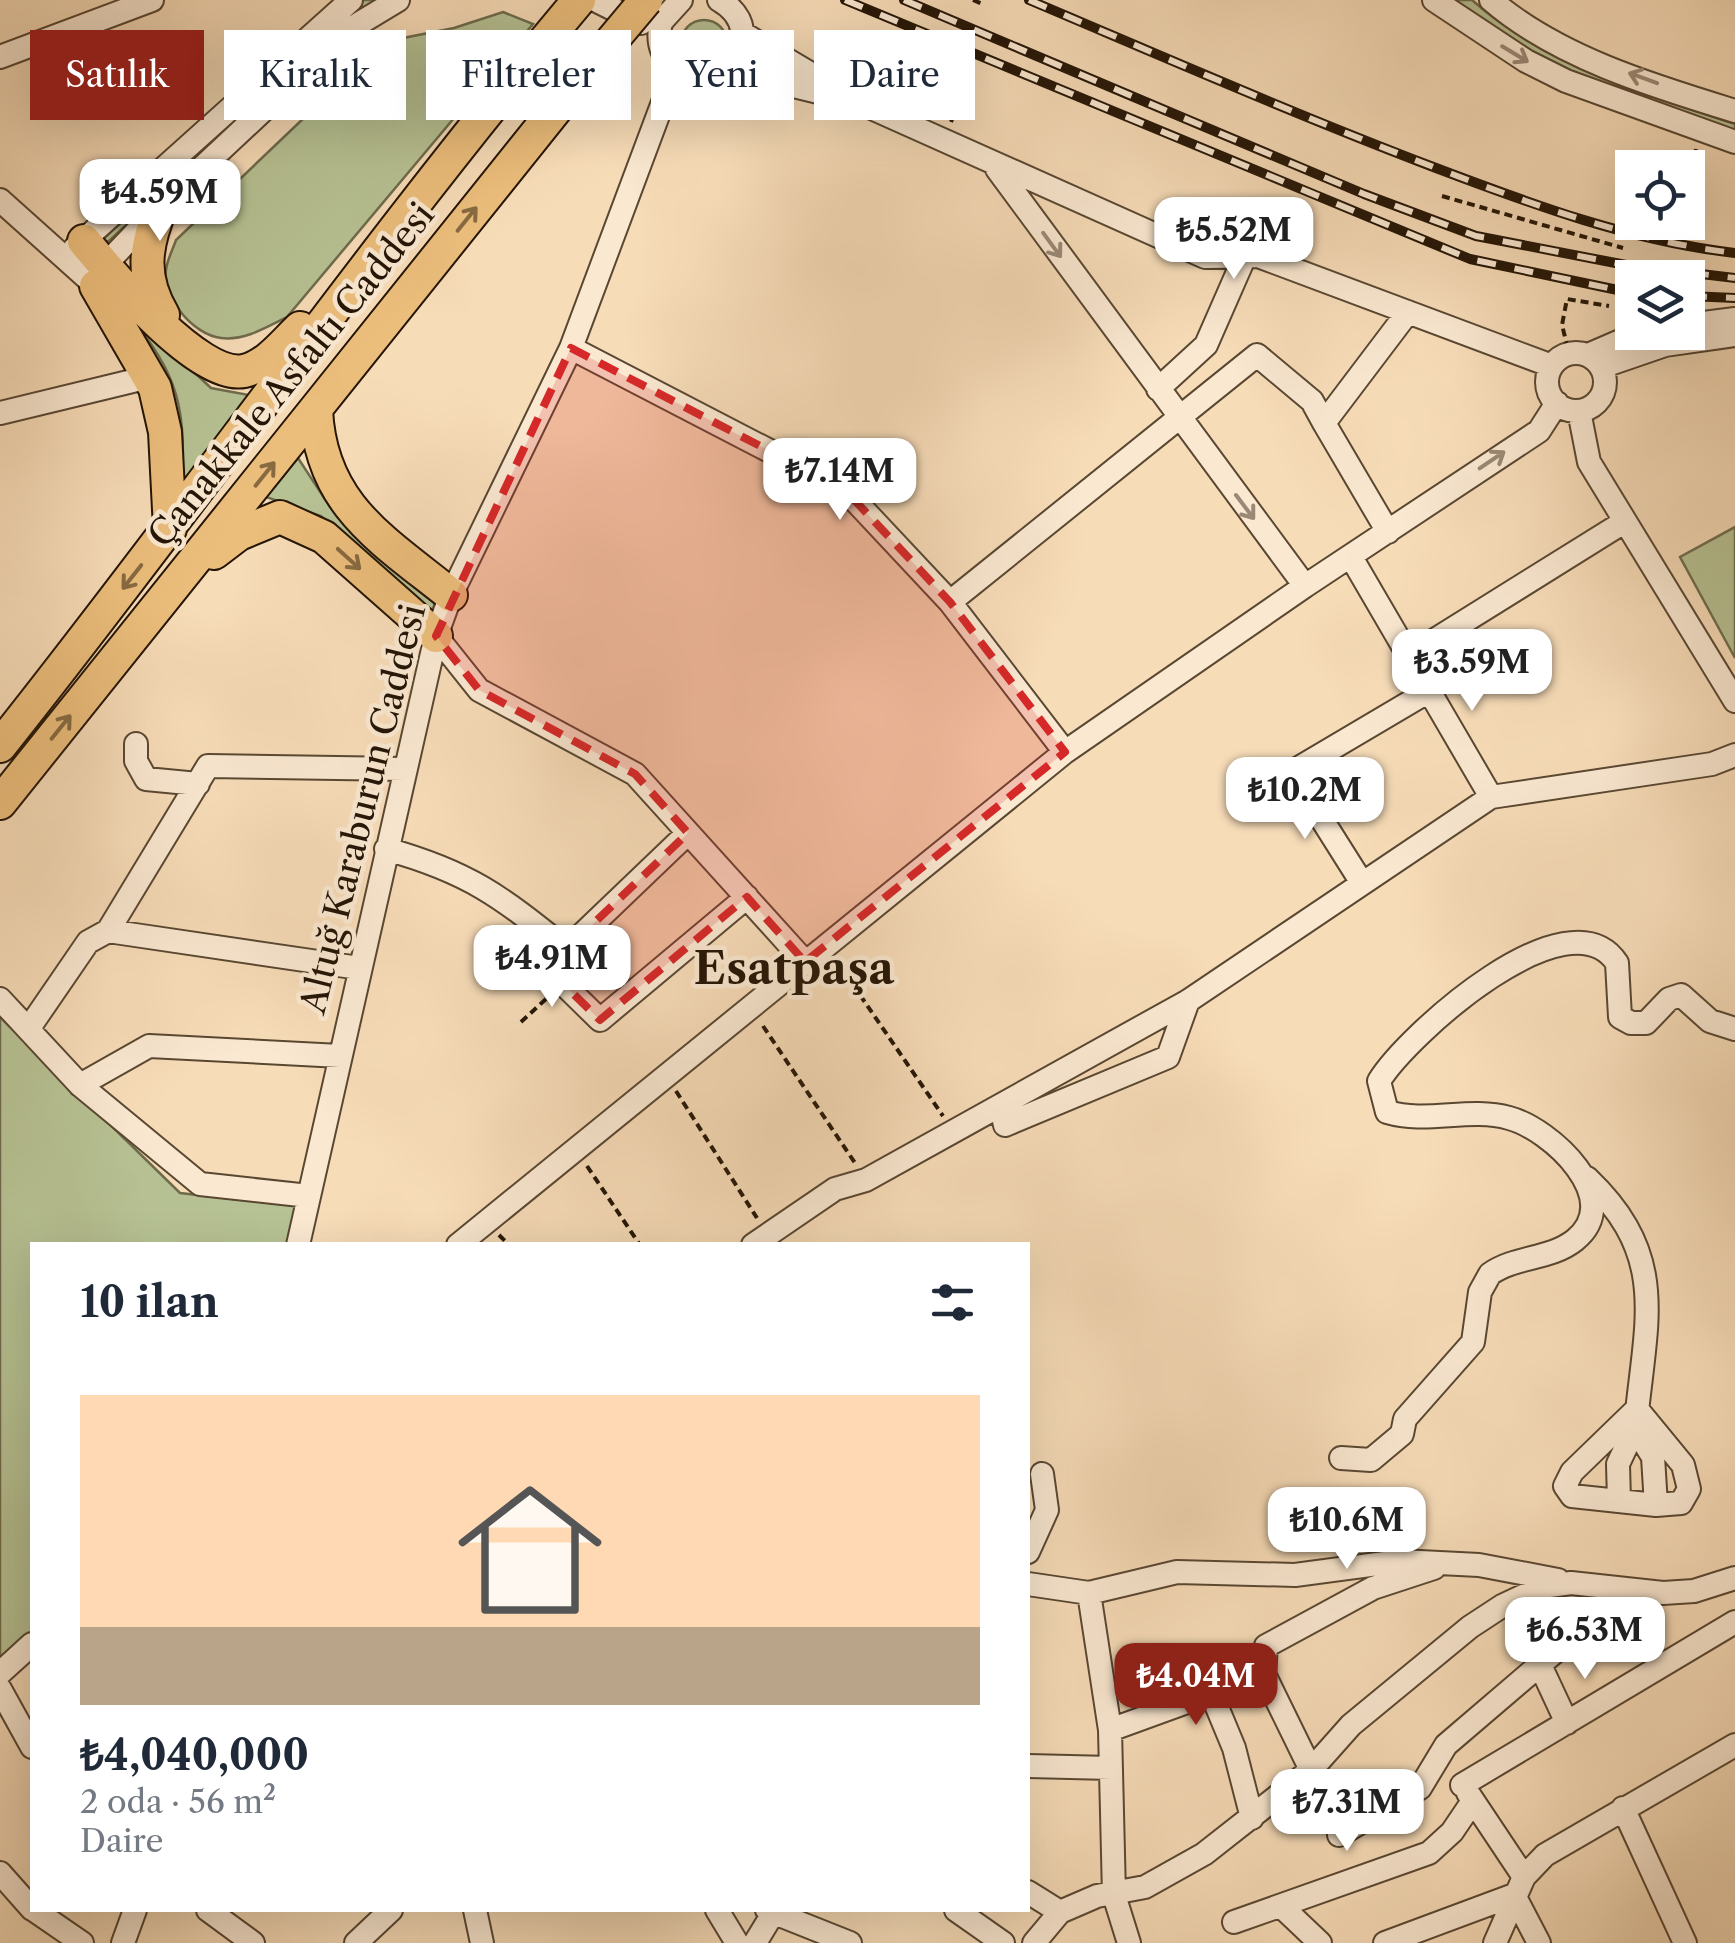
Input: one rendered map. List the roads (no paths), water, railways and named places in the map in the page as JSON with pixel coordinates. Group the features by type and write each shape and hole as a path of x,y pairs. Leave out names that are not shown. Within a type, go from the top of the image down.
{"highway":[{"name":"Çanakkale Asfaltı Caddesi","path":"1,741 170,529 361,270 579,0"},
{"name":"Çanakkale Asfaltı Caddesi","path":"0,803 646,0"},
{"path":"162,205 145,260 150,289 173,332"},
{"path":"87,262 173,332 190,352 215,368 247,370 268,359 361,270"},
{"path":"87,262 149,377 165,432 170,529"},
{"path":"316,410 318,446 327,474 348,506 451,595"},
{"path":"178,580 240,534 280,518 324,537 436,636"}],"street":[{"path":"0,57 152,0"},
{"path":"87,262 352,0"},
{"path":"87,262 162,205 350,29 398,0"},
{"path":"594,0 651,30"},
{"path":"661,30 668,11 682,0"},
{"path":"718,0 738,18 741,30"},
{"path":"1434,0 1511,52 1566,81 1735,142"},
{"path":"1491,0 1530,30 1570,50 1735,111"},
{"name":"Altuğ Karaburun Caddesi","path":"299,1242 436,636 451,595 571,348 656,120"},
{"path":"900,120 994,166 1205,256 1258,256 1408,312 1583,365 1735,346"},
{"path":"994,166 1305,586"},
{"path":"0,200 87,262"},
{"path":"1158,389 1206,345 1246,256"},
{"path":"1324,423 1408,312"},
{"path":"1705,323 1735,319"},
{"path":"1583,365 1664,345 1735,335"},
{"path":"1615,345 1547,382 1568,407 1589,462 1735,702"},
{"path":"571,348 845,490 950,602 1066,752"},
{"path":"950,602 1257,355 1312,401 1388,532"},
{"path":"462,1242 1066,752 1568,407 1596,403 1583,365"},
{"path":"0,413 149,377"},
{"path":"1408,656 1624,522"},
{"path":"1351,557 1491,798"},
{"path":"436,636 480,690 635,774 805,962"},
{"path":"1362,883 1292,772 1429,691"},
{"path":"136,744 136,760 146,779 198,784"},
{"path":"760,1240 835,1190 866,1180 1188,1002 1491,798 1712,764 1735,755"},
{"path":"29,1028 88,942 108,931 208,766 403,769"},
{"path":"688,833 547,968 600,1020 746,898"},
{"path":"386,849 438,864 490,889 566,949"},
{"path":"108,931 359,968"},
{"path":"1619,1501 1618,1464 1636,1418 1647,1306 1641,1250 1610,1199 1530,1125 1506,1116 1406,1117 1387,1112 1378,1081 1406,1044 1455,998 1524,960 1578,941 1596,942 1616,962 1620,1017 1631,1024 1646,1023 1669,999 1681,995 1710,1021 1735,1029"},
{"path":"0,1000 80,1085 200,1184 309,1196"},
{"path":"1001,1108 1006,1125 1168,1057 1188,1002"},
{"path":"80,1085 149,1046 340,1056"},
{"path":"1341,1458 1371,1460 1402,1434 1406,1419 1473,1342 1480,1292 1490,1274 1550,1254 1577,1239 1591,1218 1593,1200 1584,1175"},
{"path":"1636,1418 1683,1465 1689,1489 1682,1503 1656,1505 1572,1496 1565,1486 1572,1472 1636,1418"},
{"path":"1030,1548 1048,1510 1042,1474"},
{"path":"1030,1584 1090,1593 1177,1572 1294,1575 1400,1562 1480,1565 1626,1591 1694,1592 1735,1578"},
{"path":"1311,1770 1264,1674 1266,1646 1372,1588 1453,1565"},
{"path":"1034,1943 1060,1912 1097,1896 1145,1887 1204,1854 1311,1770 1351,1725 1496,1610 1542,1587 1571,1583"},
{"path":"1338,1835 1420,1788 1446,1745 1626,1591"},
{"path":"1090,1593 1110,1730 1114,1894 1129,1943"},
{"path":"1234,1922 1429,1853 1452,1832 1468,1793 1567,1722 1735,1622"},
{"path":"0,1673 30,1646"},
{"path":"1540,1665 1567,1722"},
{"path":"1110,1730 1264,1674"},
{"path":"0,1688 30,1744"},
{"path":"1212,1695 1234,1748 1252,1818"},
{"path":"1496,1943 1519,1886 1545,1854 1623,1808 1733,1753"},
{"path":"1436,1763 1468,1793 1519,1886 1539,1943"},
{"path":"1030,1766 1111,1768"},
{"path":"1623,1808 1685,1943"},
{"path":"0,1874 30,1906"},
{"path":"1385,1943 1519,1886"},
{"path":"1030,1893 1060,1912"},
{"path":"1280,1906 1320,1943"},
{"path":"37,1912 82,1943"},
{"path":"123,1943 134,1912"},
{"path":"211,1912 253,1943"},
{"path":"356,1943 389,1912"},
{"path":"475,1912 482,1943"},
{"path":"718,1912 737,1943"},
{"path":"755,1943 771,1912"},
{"path":"774,1912 850,1943"},
{"path":"959,1912 1002,1943"}],"railway":[{"path":"845,0 1470,259 1615,289"},
{"path":"904,0 1364,194 1476,236 1626,265 1735,278"},
{"path":"1029,0 1334,128 1509,195 1621,231 1735,253"},
{"path":"1705,297 1735,298"}],"district":[{"name":"Esatpaşa","path":"794,968"}]}
